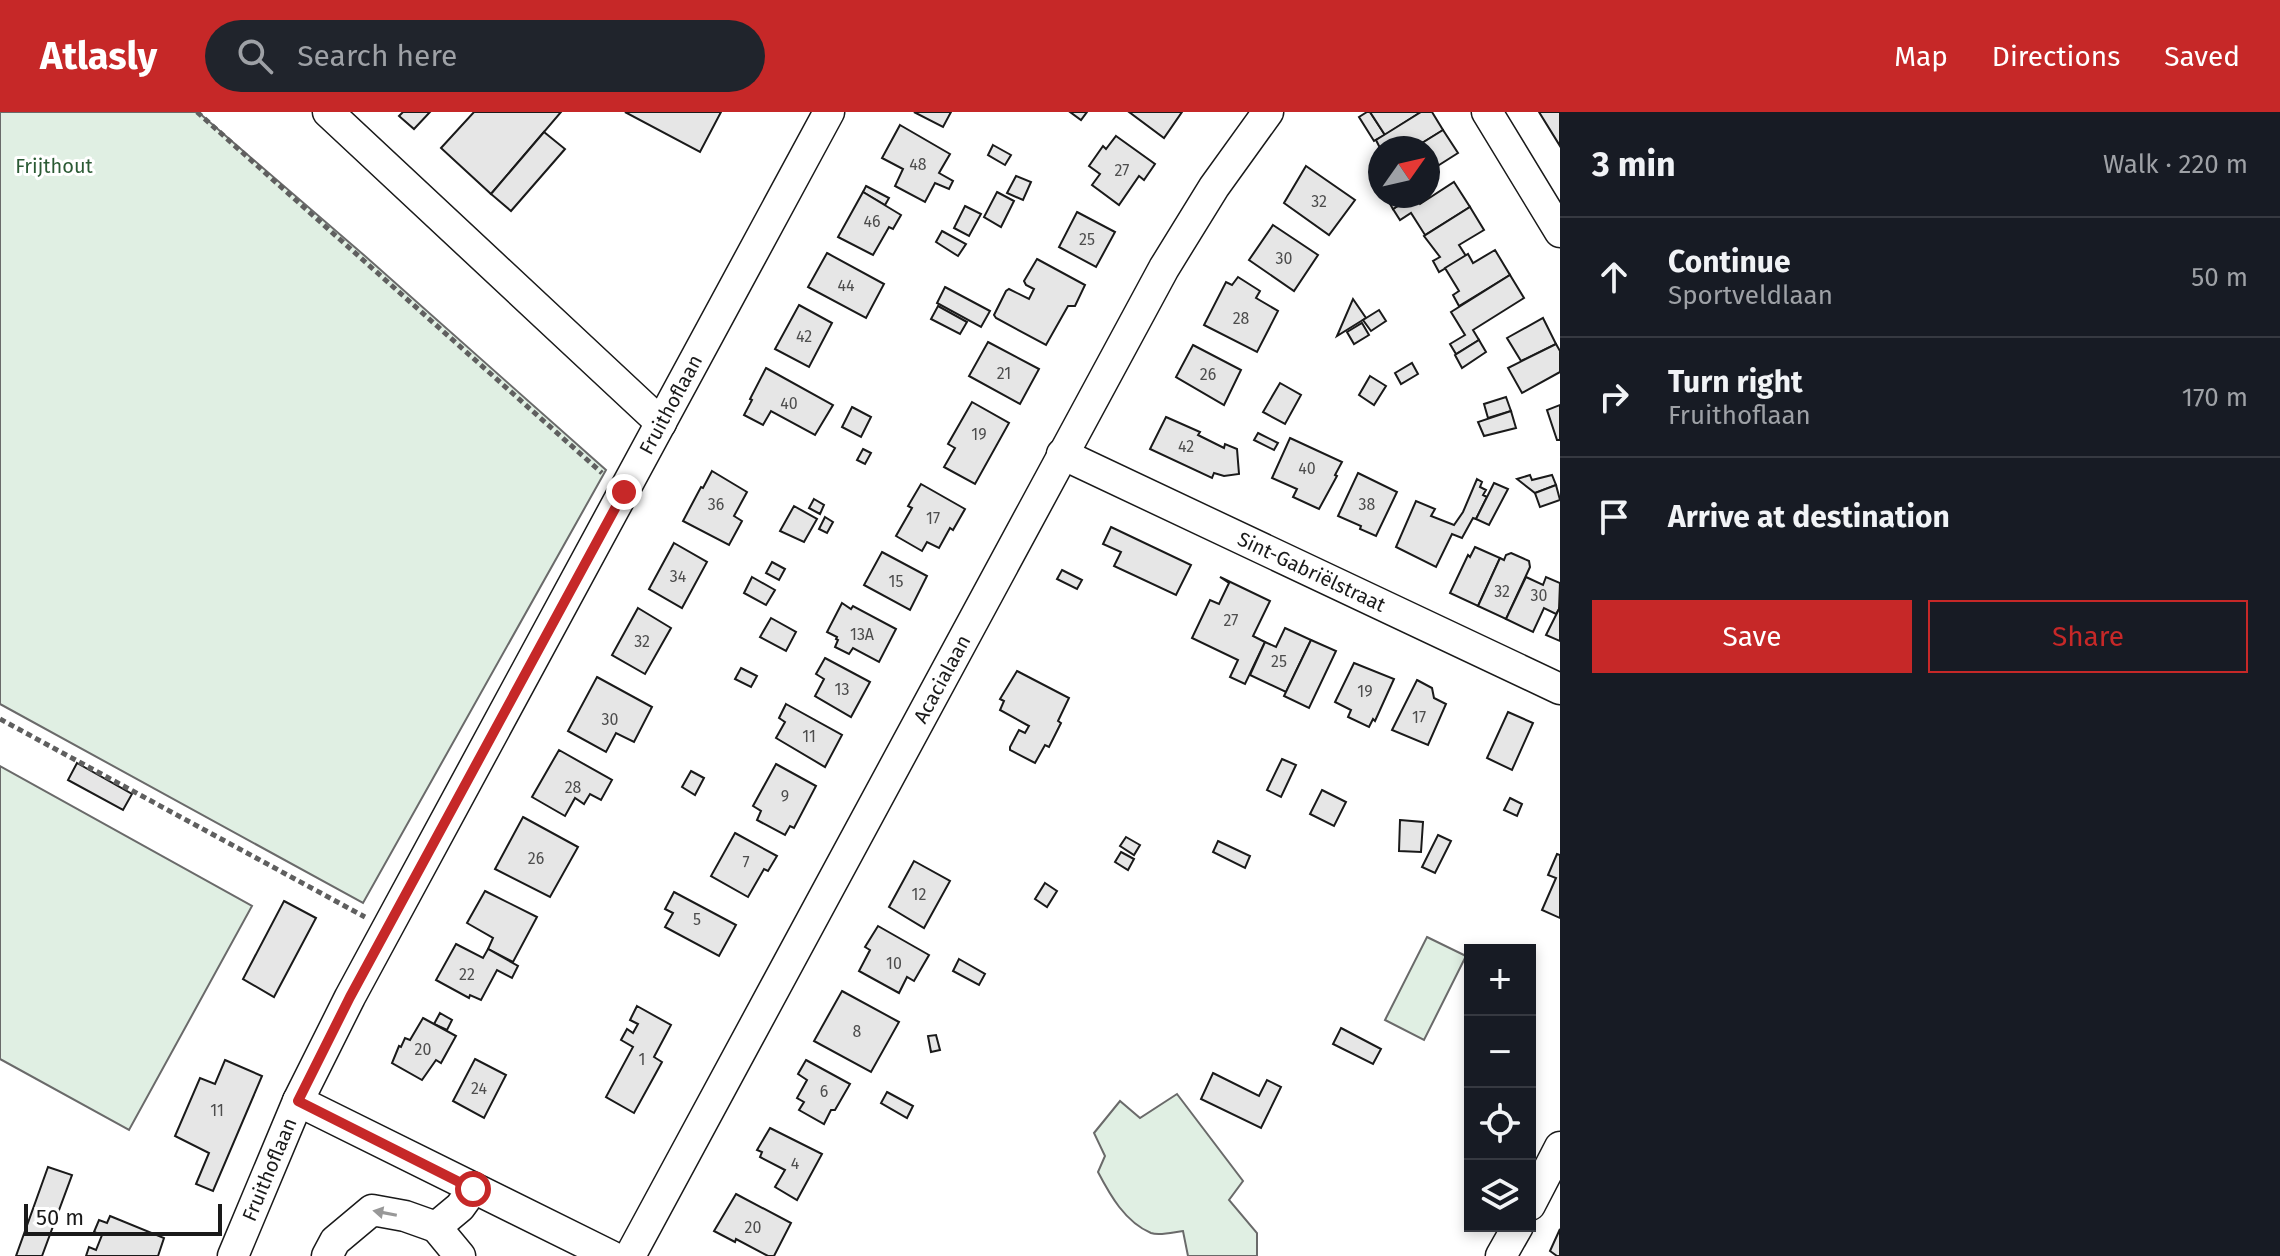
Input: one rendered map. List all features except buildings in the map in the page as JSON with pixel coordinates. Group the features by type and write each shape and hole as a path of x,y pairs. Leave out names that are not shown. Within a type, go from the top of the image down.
{"street":[{"path":"328,112 661,423"},
{"name":"Fruithoflaan","path":"233,1256 298,1101 350,997 829,112"},
{"name":"Acacialaan","path":"630,1256 1164,268 1214,187 1268,112"},
{"path":"1487,112 1560,232"},
{"name":"Sint-Gabriëlstraat","path":"1062,454 1560,689"},
{"path":"298,1101 611,1256"},
{"path":"1536,1193 1560,1147"},
{"path":"436,1227 460,1207 473,1189"},
{"path":"327,1256 335,1241 372,1210 405,1216 436,1227 460,1256"},
{"path":"1501,1256 1515,1232"}],"path":[{"path":"197,112 624,492"},
{"path":"0,719 387,929"}],"green space":[{"name":"Frijthout","path":"0,112 198,112 606,470 363,903 0,704"},
{"path":"0,766 252,906 129,1130 0,1059"},
{"path":"1427,937 1464,955 1424,1040 1385,1020"},
{"path":"1177,1094 1243,1181 1229,1200 1257,1233 1257,1256 1188,1256 1183,1231 1151,1233 1133,1222 1119,1207 1098,1172 1105,1156 1094,1133 1120,1101 1140,1118"}],"route":[{"path":"473,1189 298,1101 350,997 624,492"}]}
